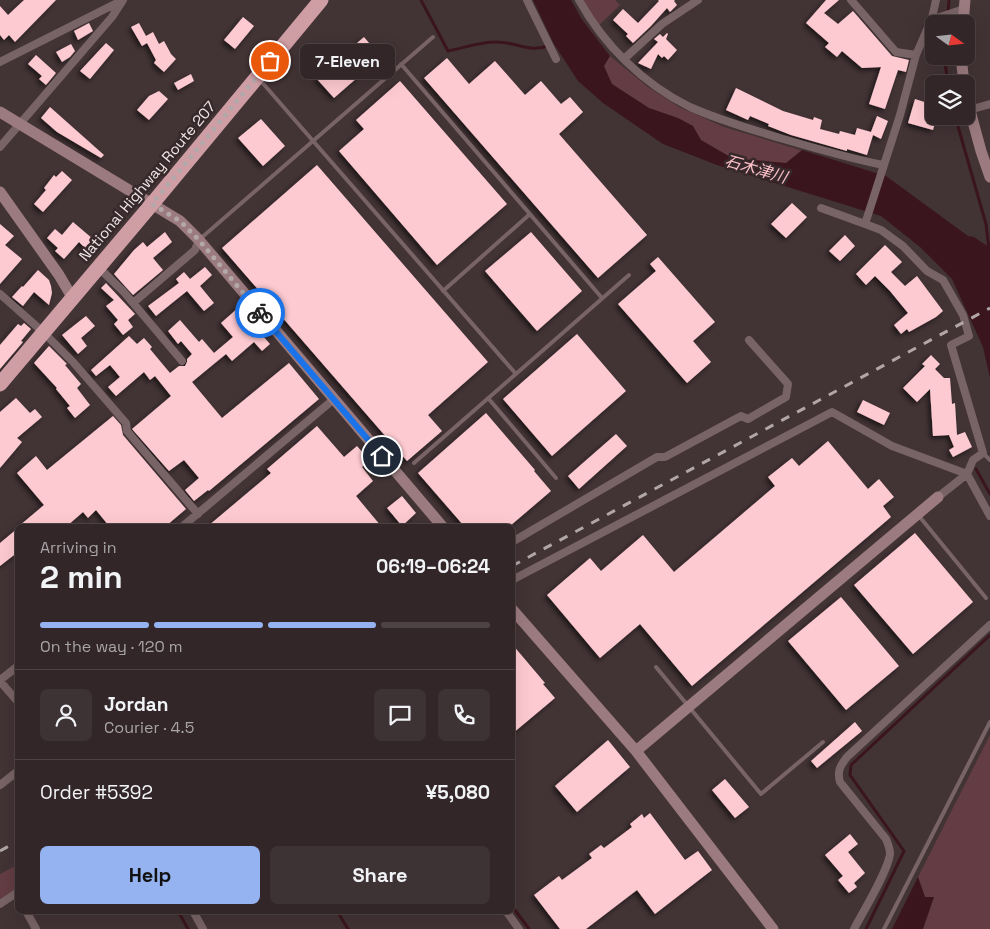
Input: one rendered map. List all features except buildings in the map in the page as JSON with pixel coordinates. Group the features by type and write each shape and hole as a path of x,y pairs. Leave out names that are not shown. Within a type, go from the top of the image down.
{"highway":[{"name":"National Highway Route 207","path":"0,384 321,0"}],"street":[{"path":"0,62 123,0"},
{"path":"0,147 112,17 123,0"},
{"path":"527,0 556,59"},
{"path":"579,0 606,41 624,59 652,84 690,106 734,124 882,167"},
{"path":"624,59 662,24 698,0"},
{"path":"851,0 896,52 916,55"},
{"path":"935,15 936,0"},
{"path":"942,15 962,6"},
{"path":"865,224 900,115 916,55 925,37"},
{"path":"975,108 990,104"},
{"path":"0,112 180,221 199,240 440,524"},
{"path":"975,123 985,150 990,177"},
{"path":"0,192 59,275 72,297"},
{"path":"636,751 967,474 973,460 983,453 951,345 969,336 963,315 942,280 927,271 904,246 881,230 821,208"},
{"path":"133,303 195,250 199,240"},
{"path":"98,267 133,303 182,361"},
{"path":"0,294 43,332 73,362 126,423 127,431 198,514"},
{"path":"515,540 657,457 665,457 741,416 748,419 786,397 788,384 749,340"},
{"path":"186,524 334,399"},
{"path":"515,578 832,412 892,446 967,474 990,516"},
{"path":"515,612 636,751 773,929"},
{"path":"854,929 890,857 890,849 886,839 840,782 838,773 840,767 847,757 990,625"},
{"path":"15,668 0,681 15,698"},
{"path":"0,785 15,773"},
{"path":"0,904 15,895"},
{"path":"28,914 36,929"},
{"path":"195,914 203,929"},
{"path":"508,914 519,929"}],"lane":[{"path":"199,240 432,37"},
{"path":"401,64 602,298"},
{"path":"257,77 516,374"},
{"path":"444,291 530,214"},
{"path":"414,463 629,275"},
{"path":"488,398 556,478"},
{"path":"983,453 990,460"},
{"path":"918,515 986,598"},
{"path":"656,667 761,794 822,742"},
{"path":"884,929 990,722"}],"shaded area":[{"path":"583,0 615,0 620,5 598,26"},
{"path":"581,18 610,56 648,87 679,107 724,127 886,176 732,158 614,93"},
{"path":"990,735 990,929 908,929 925,897 918,877"},
{"path":"15,866 15,890 0,901 0,874"}],"water":[{"name":"石木津川","path":"533,0 571,0 581,18 610,56 604,66 612,84 649,108 678,118 693,126 701,140 732,158 786,163 802,150 886,176 968,236 974,237 990,248 990,378 983,347 952,279 920,247 881,216 717,165 663,144 603,103 578,81 554,44"},
{"path":"918,877 925,897 934,897 923,929 892,929"}],"waterway":[{"path":"421,0 448,51 489,42 503,42 529,48 550,45"},
{"path":"948,15 949,0"},
{"path":"945,65 947,75"},
{"path":"958,125 986,224 989,249"},
{"path":"976,469 990,494"},
{"path":"866,929 904,851 850,775 851,765 990,635"},
{"path":"515,910 529,929"},
{"path":"180,914 188,929"},
{"path":"339,914 348,929"}],"railway":[{"path":"515,564 990,308"},
{"path":"0,851 15,843"}],"way so far":[{"path":"260,313 199,240 180,221 152,204 270,61"}],"place":[{"name":"7-Eleven","path":"270,61"}],"route":[{"path":"260,313 382,456"}]}
